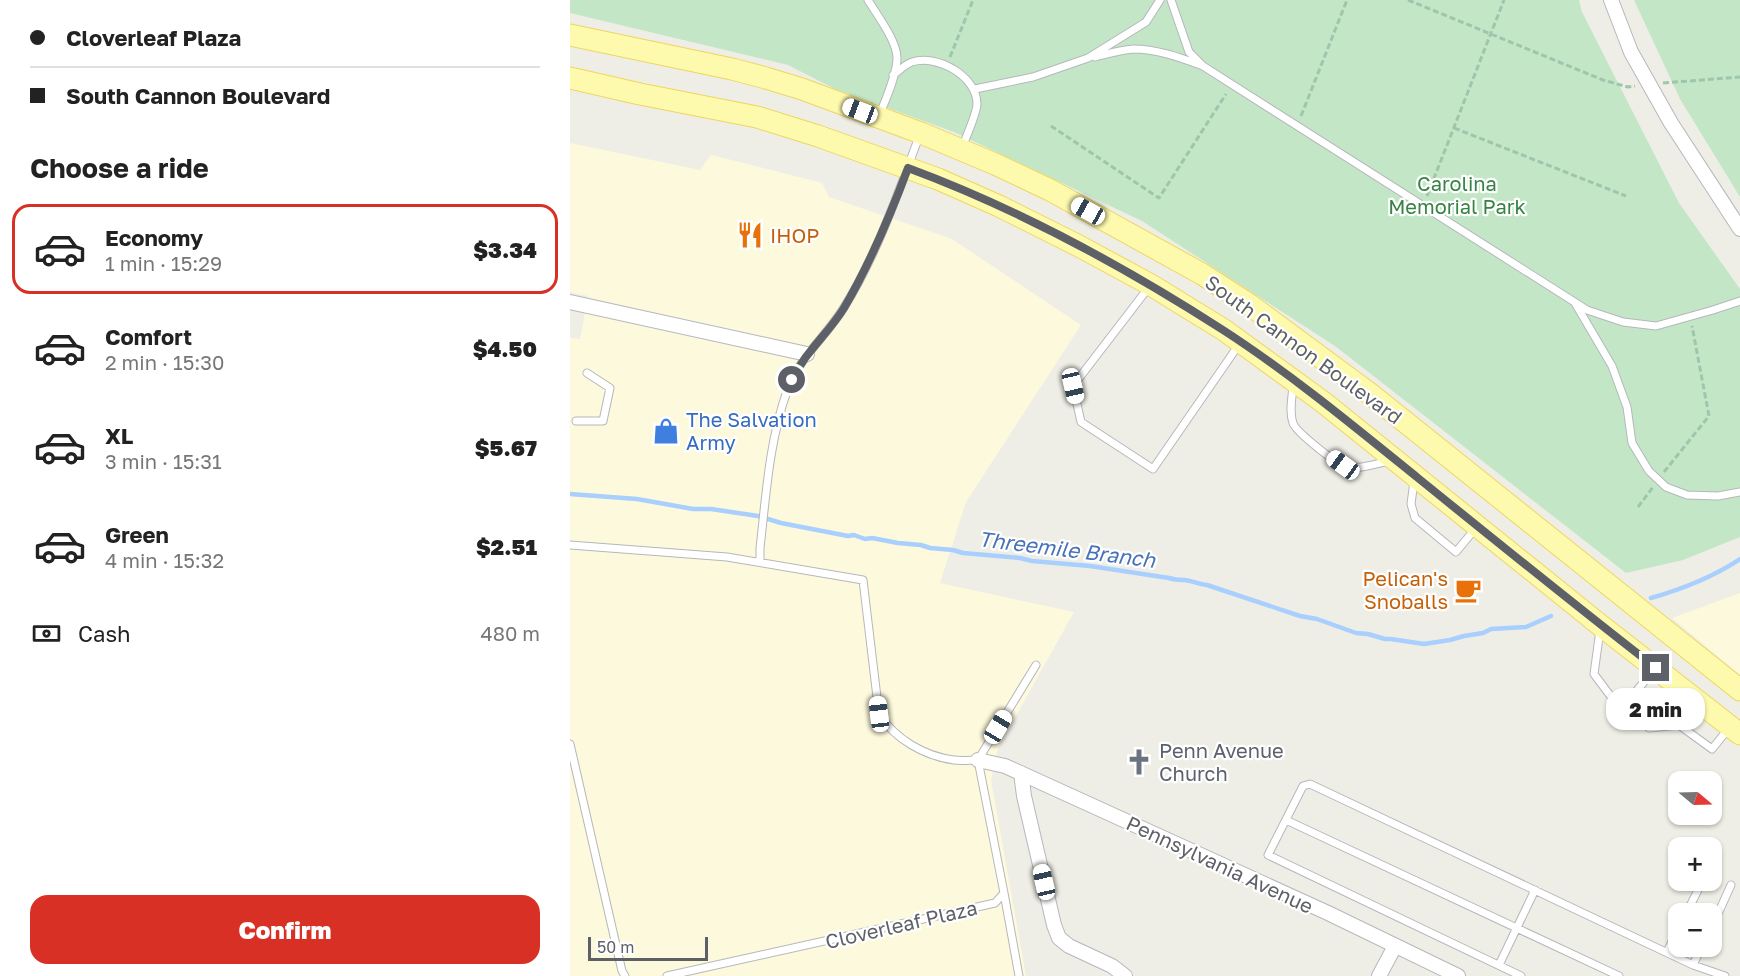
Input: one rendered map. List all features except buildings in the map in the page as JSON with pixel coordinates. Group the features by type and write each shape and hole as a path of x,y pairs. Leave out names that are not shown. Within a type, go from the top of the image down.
{"main road":[{"name":"South Cannon Boulevard","path":"570,35 766,78 921,133 1050,190 1202,274 1250,305 1369,393 1740,690"},
{"name":"South Cannon Boulevard","path":"570,78 756,117 908,168 999,206 1151,285 1240,342 1323,402 1600,625 1735,730"}],"street":[{"path":"1611,0 1632,52 1671,123 1740,229"},
{"path":"570,303 807,354"},
{"name":"Pennsylvania Avenue","path":"978,760 1005,766 1021,773 1458,976"},
{"path":"1021,773 1024,796 1059,938 1069,946 1112,966 1125,976"},
{"path":"1378,976 1395,946"}],"lane":[{"path":"868,0 893,42 897,58 891,86 879,118"},
{"path":"1088,58 1146,22 1160,0"},
{"path":"1171,0 1190,52 1203,66"},
{"path":"975,89 1033,77 1088,58 1132,49 1179,57 1203,66 1587,310 1623,322 1656,326 1740,301"},
{"path":"893,75 910,62 930,60 962,73 975,89 978,106 961,150"},
{"path":"760,562 771,453 778,421 794,376 807,354 842,311 863,275 897,199 921,133"},
{"path":"1151,285 1073,386 1081,422 1153,469 1240,342"},
{"path":"1574,301 1612,366 1627,407 1632,443 1649,471 1666,487 1687,495 1718,496 1740,492"},
{"path":"576,421 603,421 610,388 587,373"},
{"path":"1293,380 1291,411 1293,425 1299,434 1343,465 1358,467 1395,459"},
{"path":"1415,476 1411,504 1415,518 1456,552 1478,526"},
{"path":"570,545 727,557 863,580 879,714 888,727 907,743 938,757 978,760"},
{"path":"1600,625 1594,674 1612,698 1649,728 1679,725 1698,701"},
{"path":"1019,976 978,760 1036,665"},
{"path":"1623,707 1656,668"},
{"path":"1638,690 1679,725 1712,749 1735,730"},
{"path":"570,744 621,971 625,976"},
{"path":"1521,976 1268,855 1303,786 1310,784 1693,965 1725,976"},
{"path":"1286,820 1619,976"},
{"path":"1722,905 1731,885"},
{"path":"1499,965 1535,890"},
{"name":"Cloverleaf Plaza","path":"667,976 995,903 1004,892"},
{"path":"1693,965 1697,957"}],"path":[{"path":"946,67 973,0"},
{"path":"1297,126 1347,0"},
{"path":"1408,0 1603,80 1628,87 1740,77"},
{"path":"1423,206 1504,0"},
{"path":"1051,126 1159,198 1232,85"},
{"path":"1454,128 1626,196"},
{"path":"1638,507 1710,416 1690,317"}],"shaded area":[{"path":"570,143 700,170 711,155 822,183 829,197 952,239 1081,325 966,502 940,583 1074,612 998,748 991,780 1026,976 570,976 570,338 580,339 588,296 570,292"},
{"path":"1740,593 1740,675 1672,618"}],"green space":[{"name":"Carolina Memorial Park","path":"570,0 1579,0 1582,12 1679,203 1740,289 1740,537 1683,560 1626,573 1335,346 1142,221 954,132 835,89 788,65 570,13"},
{"path":"1634,0 1740,0 1740,197 1680,99"}],"waterway":[{"name":"Threemile Branch","path":"570,494 637,499 693,509 711,509 758,516 781,523 848,536 854,535 865,539 872,538 963,553 1090,566 1185,580 1207,585 1300,616 1317,619 1356,633 1424,644 1483,633 1491,629 1526,627 1551,616"},
{"name":"Threemile Branch","path":"1651,598 1697,582 1740,559"}],"place":[{"name":"IHOP","path":"750,235"},
{"name":"The Salvation Army","path":"666,431"},
{"name":"Pelican's Snoballs","path":"1468,590"},
{"name":"Penn Avenue Church","path":"1139,762"}],"route":[{"path":"792,380 807,354 842,311 863,275 897,199 908,168 999,206 1077,245 1151,285 1224,330 1323,402 1656,668"}]}
